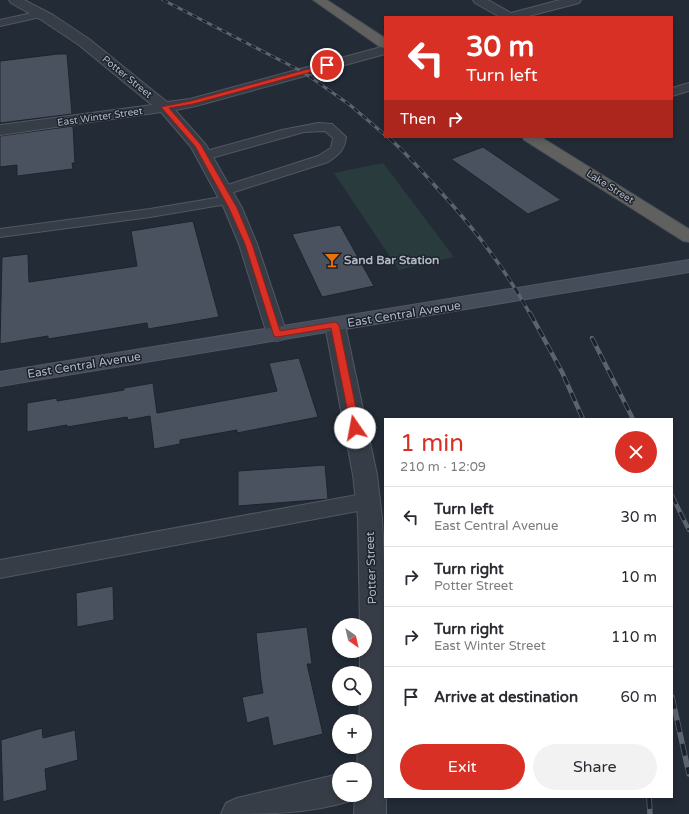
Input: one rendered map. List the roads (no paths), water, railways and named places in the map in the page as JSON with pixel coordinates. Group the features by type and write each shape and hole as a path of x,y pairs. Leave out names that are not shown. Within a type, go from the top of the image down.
{"highway":[{"path":"319,0 384,43"},
{"name":"Lake Street","path":"535,138 689,237"}],"main road":[{"name":"East Central Avenue","path":"0,379 689,266"}],"street":[{"name":"Potter Street","path":"15,0 41,14 84,42 164,107 198,145 226,196 248,244 277,334"},
{"path":"479,0 507,16"},
{"path":"513,16 575,0"},
{"name":"East Winter Street","path":"0,130 95,118 191,103 384,50"},
{"name":"Potter Street","path":"335,325 365,475 370,518 375,692 370,762"},
{"path":"238,814 332,792"},
{"name":"Potter Street","path":"369,802 370,814"}],"lane":[{"path":"0,23 41,14"},
{"path":"673,92 689,87"},
{"path":"0,233 150,213 226,196 323,159 334,152 339,146 340,137 329,128 318,126 301,129 204,156"},
{"path":"0,569 368,501"}],"railway":[{"path":"163,0 303,72 350,105 384,134"},
{"path":"389,138 420,169 476,233 510,280 530,314"},
{"path":"530,313 562,372 583,418"},
{"path":"592,338 632,418"},
{"path":"673,498 689,530"},
{"path":"673,702 689,774"},
{"path":"649,798 650,814"}],"place":[{"name":"Sand Bar Station","path":"332,260"}]}
